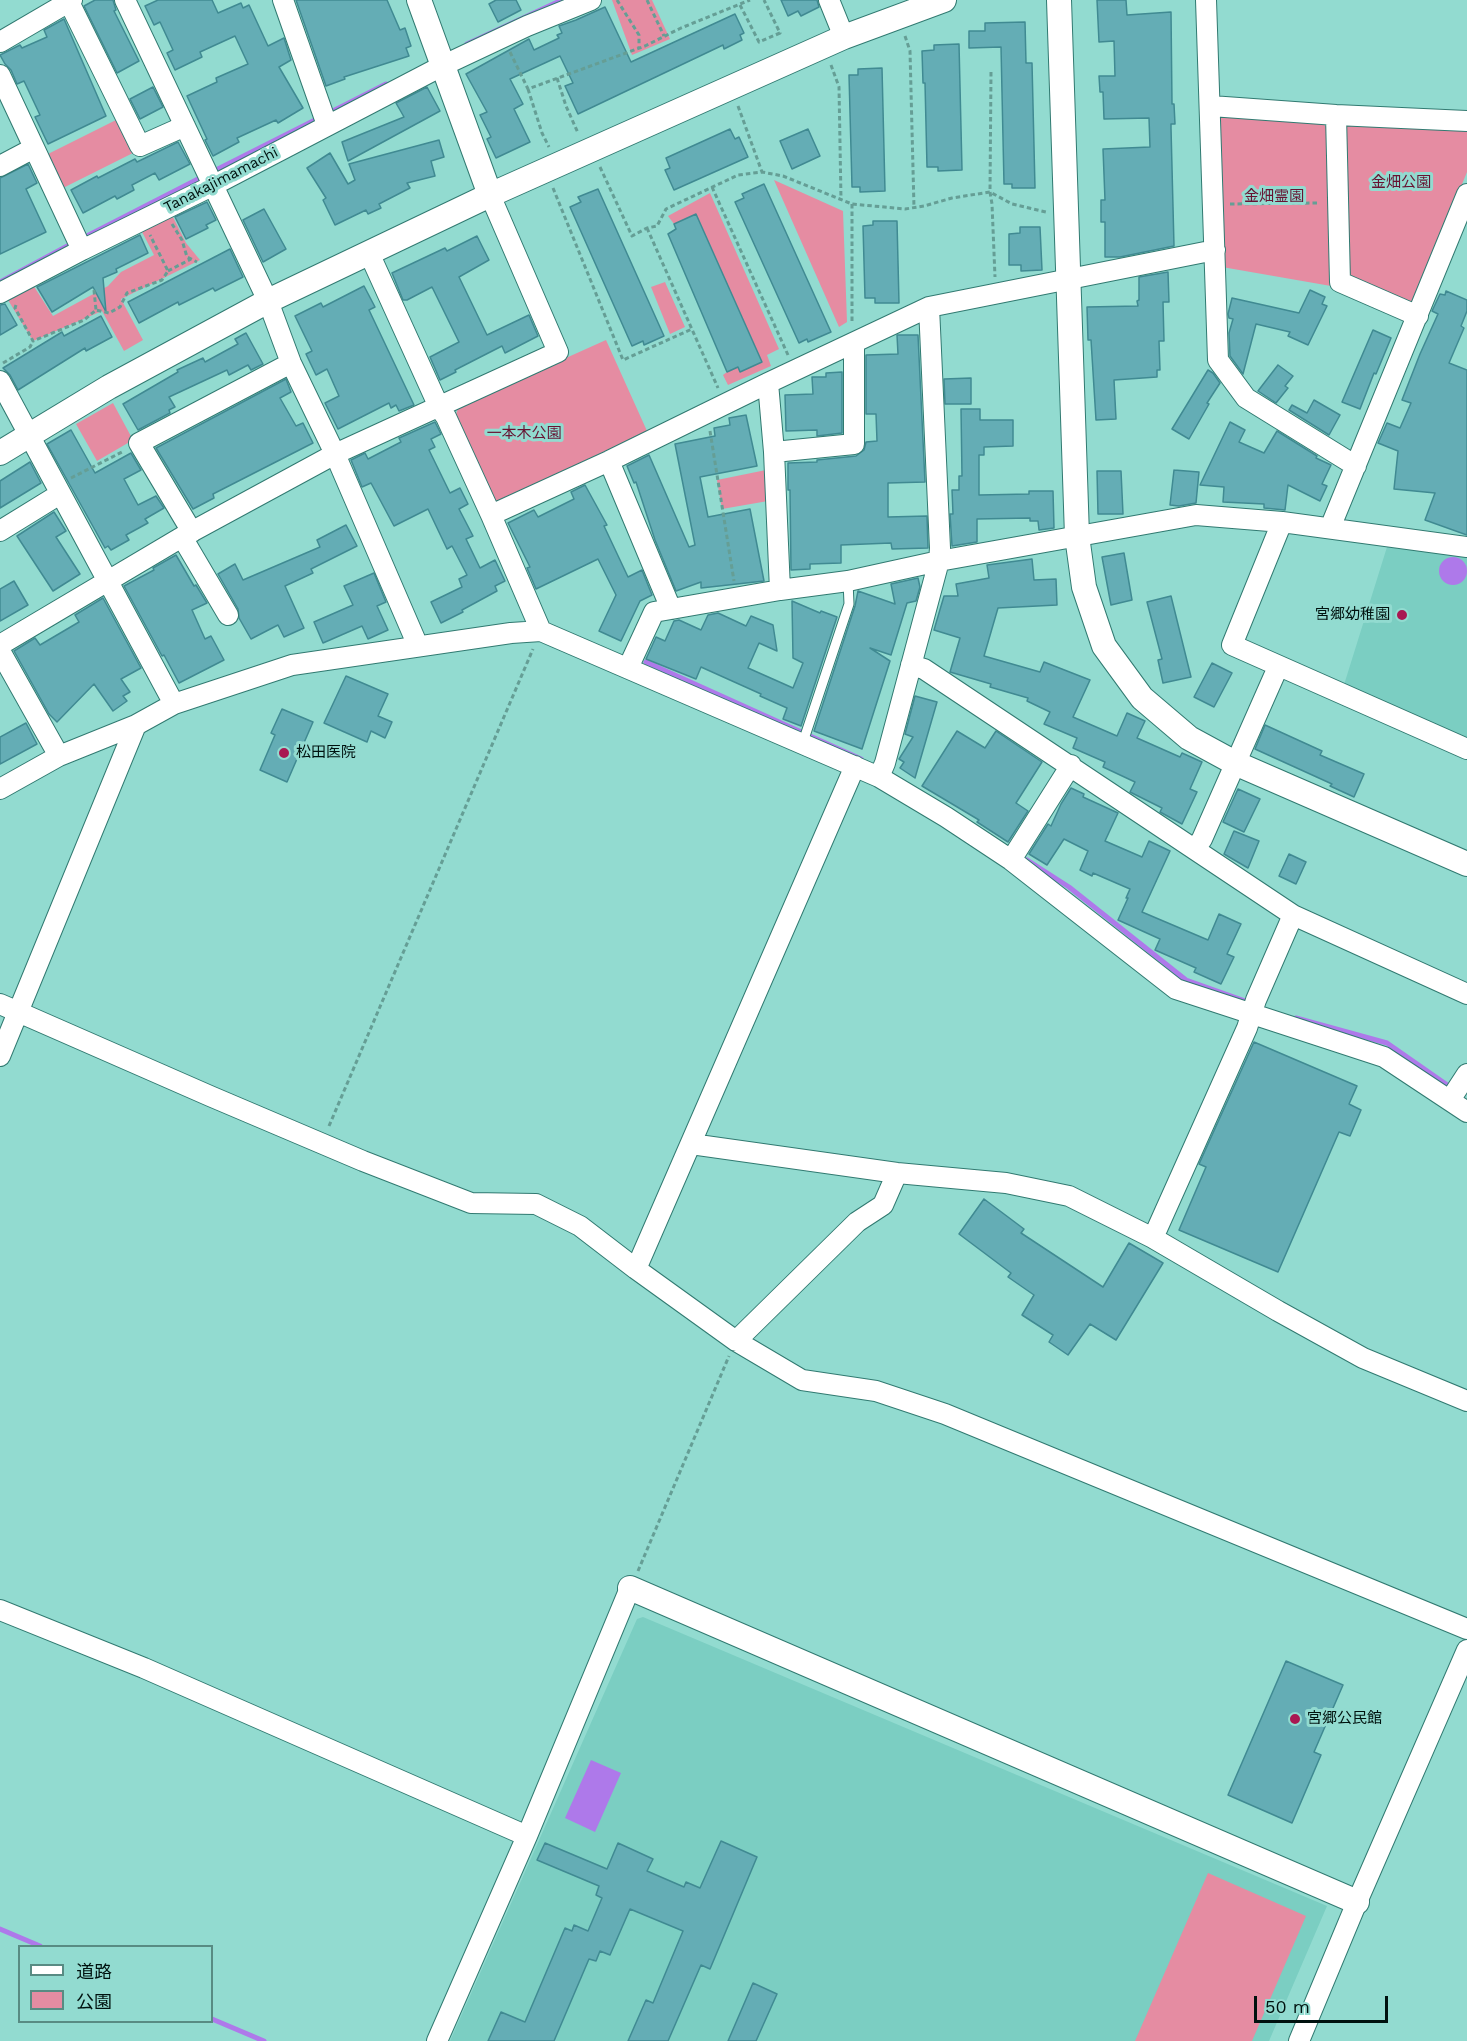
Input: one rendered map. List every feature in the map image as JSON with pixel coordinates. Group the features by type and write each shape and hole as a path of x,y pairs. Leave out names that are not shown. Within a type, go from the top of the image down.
{"street":[{"path":"125,0 268,301 291,363 334,454 418,646"},
{"path":"283,0 327,125"},
{"path":"0,645 106,581 334,454 558,352 490,195 419,0"},
{"name":"Tanakajimamachi","path":"6,290 560,6 591,0"},
{"path":"829,0 844,37"},
{"path":"0,453 110,387 268,301 369,252 490,195 555,176 844,37 944,0"},
{"path":"1059,0 1077,536 1084,587 1104,646 1142,698 1189,738 1235,763 1466,860"},
{"path":"1206,0 1218,360 1246,398 1356,466"},
{"path":"0,42 70,1 141,146 184,126"},
{"path":"0,75 82,250"},
{"path":"1211,106 1467,121"},
{"path":"1336,115 1340,282 1418,316"},
{"path":"0,166 34,148"},
{"path":"1330,528 1467,194"},
{"path":"491,515 716,409 850,337 929,307 1215,250"},
{"path":"369,252 491,515 541,631"},
{"path":"879,777 939,561 940,537 929,307"},
{"path":"774,452 854,444 850,337"},
{"path":"228,615 139,443 291,363"},
{"path":"0,381 174,704"},
{"path":"768,383 774,452 780,590"},
{"path":"609,461 671,609"},
{"path":"0,531 58,489"},
{"path":"628,668 654,612 780,590 848,581 939,561 1196,515 1282,522 1467,547"},
{"path":"1282,522 1232,645 1467,749"},
{"path":"0,789 59,756 136,725 174,704 292,665 511,633 541,631 803,742 879,777 1011,860 1176,989 1384,1057 1467,1112"},
{"path":"0,651 59,756"},
{"path":"911,665 924,669 1071,765 1293,915 1467,994"},
{"path":"1196,848 1278,667"},
{"path":"0,1056 136,725"},
{"path":"636,1269 855,765"},
{"path":"1011,860 1071,765"},
{"path":"1153,1238 1247,1028 1293,915"},
{"path":"0,1004 322,1143 471,1203 536,1204 580,1226 736,1341 802,1380 876,1391 945,1414 1467,1629"},
{"path":"1450,1100 1467,1074"},
{"path":"692,1144 897,1173 1006,1183 1069,1196 1153,1238 1363,1358 1467,1401"},
{"path":"736,1341 857,1222 883,1205 897,1173"},
{"path":"438,2041 527,1836 630,1588 1357,1902"},
{"path":"0,1610 144,1668 527,1836"},
{"path":"1299,2041 1467,1650"}],"lane":[{"path":"803,742 849,604 848,581"}],"path":[{"path":"618,0 639,35 639,49"},
{"path":"646,0 664,37"},
{"path":"528,89 639,49 681,28 750,0"},
{"path":"740,5 759,42 780,33 764,0"},
{"path":"904,32 910,51 914,208"},
{"path":"503,37 528,89 555,176 623,360 692,329"},
{"path":"830,60 838,87 841,200"},
{"path":"991,72 990,192 995,293"},
{"path":"557,78 566,106 632,236 647,228 657,226 666,209 738,175 762,172 783,176 852,204 905,209 990,192 1012,204 1030,210 1054,213"},
{"path":"737,102 762,172"},
{"path":"712,187 788,355"},
{"path":"1214,205 1338,202"},
{"path":"850,337 852,324 852,204"},
{"path":"168,218 182,240 187,257 197,262"},
{"path":"142,220 168,271"},
{"path":"647,228 692,329 716,409 736,598"},
{"path":"96,310 109,313 120,307 126,293 162,280 168,271 191,259"},
{"path":"6,290 18,298 15,308 33,341"},
{"path":"94,290 96,310"},
{"path":"0,365 30,347 33,341 84,320 96,310"},
{"path":"58,489 139,443"},
{"path":"322,1143 541,631"},
{"path":"630,1588 736,1341"}],"shaded area":[{"path":"1387,547 1467,557 1467,742 1343,688"},
{"path":"1453,557 1463,561 1467,571 1463,581 1453,585 1443,581 1439,571 1443,561"},
{"path":"643,1617 1327,1906 1269,2041 450,2041 637,1619"},
{"path":"591,1760 621,1773 595,1832 565,1818"}],"green space":[{"path":"612,0 652,0 670,39 632,55"},
{"name":"金畑霊園","path":"1221,113 1321,120 1326,127 1331,286 1222,267 1217,123"},
{"path":"118,119 135,152 63,188 46,155"},
{"name":"金畑公園","path":"1350,122 1467,129 1467,172 1415,299 1408,303 1346,274 1344,128"},
{"path":"774,180 843,211 847,322 839,327"},
{"path":"710,193 779,349 767,355 771,366 728,385 723,375 727,372 738,367 740,372 762,362 696,214 674,224 668,216"},
{"path":"171,213 186,243 200,260 121,299 143,340 124,351 102,311 33,341 8,300 33,285 53,316 108,286 121,272 154,255 140,228"},
{"path":"665,282 685,327 670,334 651,287"},
{"name":"一本木公園","path":"606,340 647,431 499,502 492,501 456,414 459,406"},
{"path":"113,403 133,440 97,461 76,424"},
{"path":"766,470 768,501 722,509 717,480"},
{"path":"1208,1873 1306,1916 1252,2041 1135,2041"}],"building":[{"path":"95,0 113,0 116,10 114,11 139,61 117,73 84,6"},
{"path":"158,0 212,0 218,13 241,3 243,8 249,5 268,46 284,38 291,60 279,67 303,108 278,123 276,120 237,138 239,142 213,156 187,96 217,82 216,78 248,64 235,36 200,52 202,57 175,70 167,53 173,50 160,22 154,25 145,6"},
{"path":"296,0 387,0 400,30 405,28 411,46 406,48 409,56 344,77 345,79 326,86"},
{"path":"496,0 516,0 521,10 498,22 489,4"},
{"path":"781,0 817,0 819,7 801,16 798,11 788,16"},
{"path":"1097,0 1126,0 1127,15 1171,12 1172,104 1174,104 1175,124 1171,124 1174,246 1120,257 1105,257 1105,222 1101,222 1101,200 1105,200 1103,149 1150,147 1149,118 1104,119 1103,92 1100,92 1099,76 1115,76 1114,41 1099,42"},
{"path":"605,7 631,62 735,14 744,33 740,35 742,40 724,49 723,45 578,114 565,86 573,83 560,56 510,79 523,104 514,109 530,142 496,158 487,139 491,137 480,115 487,112 466,74 529,39 534,50 559,38 557,35 562,33 559,26"},
{"path":"64,19 106,116 48,144 35,117 40,115 24,81 17,84 11,70 0,55 20,45 22,48 47,37 44,30"},
{"path":"1025,22 1026,63 1032,63 1035,188 1012,188 1012,184 1004,184 1001,47 969,48 969,31 985,31 985,23"},
{"path":"959,44 962,170 938,171 938,167 927,167 922,51 934,50 934,45"},
{"path":"882,68 885,191 860,192 860,187 852,187 849,75 858,75 858,69"},
{"path":"153,87 163,107 140,119 130,99"},
{"path":"427,87 440,111 348,161 342,142 404,117 396,103"},
{"path":"730,129 735,139 739,137 748,157 674,190 665,170 670,168 666,158"},
{"path":"808,129 820,156 792,169 780,141"},
{"path":"439,140 444,157 431,161 435,176 407,183 410,188 379,204 381,208 368,214 366,210 335,225 323,200 326,198 307,168 330,153 348,184 355,180 349,164"},
{"path":"178,142 190,164 159,180 155,173 132,185 134,190 117,199 115,196 83,213 71,190 97,176 98,178 135,159 137,162"},
{"path":"28,164 37,183 26,189 46,232 0,254 0,178"},
{"path":"764,184 831,332 808,342 807,339 799,343 735,202 744,198 742,194"},
{"path":"598,189 664,336 644,345 643,341 632,346 570,207 581,202 578,197"},
{"path":"207,202 216,220 206,225 208,228 186,239 175,217"},
{"path":"264,209 286,249 263,262 243,220"},
{"path":"696,214 762,362 740,372 738,367 727,372 668,234 676,229 674,224"},
{"path":"873,221 897,221 899,303 875,303 875,298 865,298 863,226 873,225"},
{"path":"1020,227 1040,227 1042,270 1021,271 1021,265 1009,265 1009,234 1020,233"},
{"path":"140,235 148,253 103,278 106,312 93,287 52,312 37,287"},
{"path":"477,236 489,260 459,277 487,335 529,315 538,336 505,353 502,346 440,380 430,357 459,342 432,287 403,300 392,273"},
{"path":"230,249 243,277 215,291 213,288 179,305 178,302 139,323 128,302"},
{"path":"1168,272 1169,302 1163,302 1164,341 1159,341 1160,370 1157,370 1157,377 1114,380 1116,419 1096,420 1087,307 1138,306 1139,277"},
{"path":"364,286 375,307 369,310 414,405 399,411 396,405 391,408 389,403 338,429 325,403 339,396 327,369 316,375 306,354 312,351 295,316 321,303 323,307"},
{"path":"1310,290 1325,297 1322,304 1327,306 1308,345 1288,336 1290,332 1256,324 1243,374 1230,356 1229,333 1233,319 1229,318 1228,314 1232,298 1299,313"},
{"path":"1446,291 1467,300 1467,311 1461,326 1464,328 1449,363 1467,370 1467,535 1425,520 1435,493 1394,489 1398,451 1378,443 1387,423 1400,428 1411,403 1402,400 1438,314 1432,311 1440,294 1445,295"},
{"path":"5,304 17,325 0,335 0,305"},
{"path":"101,316 112,337 86,351 85,348 18,390 10,375 3,368 62,332 64,336"},
{"path":"1373,330 1391,338 1360,409 1342,402"},
{"path":"246,333 263,364 251,370 248,365 229,375 227,370 169,397 175,407 169,410 170,413 138,430 123,404 178,372 177,370 203,358 205,362 238,344 235,339"},
{"path":"897,335 918,335 925,482 888,483 888,517 927,516 928,548 892,549 891,543 841,545 841,563 810,564 810,569 791,570 788,463 817,462 817,460 856,456 864,450 866,442 877,441 876,414 866,414 866,355 898,354"},
{"path":"1278,365 1293,376 1285,386 1288,388 1276,403 1258,391"},
{"path":"1208,370 1220,383 1189,439 1172,429"},
{"path":"842,372 842,433 817,436 817,430 786,431 785,395 813,394 812,377 826,377 826,373"},
{"path":"971,378 971,404 945,404 944,379"},
{"path":"286,379 291,392 280,398 296,426 303,423 313,443 213,494 214,498 193,509 156,448"},
{"path":"1314,400 1340,415 1329,435 1289,410 1292,405 1307,413"},
{"path":"961,409 980,409 980,420 1013,420 1013,446 984,447 984,455 979,455 979,495 1053,491 1054,528 1039,530 1038,521 1030,521 1030,518 977,519 977,542 952,546 950,514 953,514 952,490 959,490 959,476 962,476"},
{"path":"746,415 757,466 700,477 708,517 750,509 764,581 701,588 701,582 676,591 655,540 636,482 634,483 627,466 649,455 689,547 695,545 675,444 715,436 714,428 730,425 729,418"},
{"path":"435,422 441,434 431,439 435,447 429,450 450,493 460,488 468,504 459,509 473,536 466,539 480,568 495,560 505,581 495,586 497,591 441,623 431,602 462,587 459,579 467,575 452,546 447,549 428,509 394,526 371,483 362,487 351,460 365,453 368,459 401,442 399,438"},
{"path":"1230,422 1245,430 1239,442 1264,453 1277,431 1317,456 1316,458 1331,465 1322,484 1327,486 1320,501 1288,485 1285,510 1264,508 1264,504 1223,502 1224,487 1200,485"},
{"path":"71,430 95,473 131,453 141,470 124,479 138,505 156,496 164,508 145,519 148,523 126,535 129,540 111,550 108,546 105,548 47,444"},
{"path":"30,462 41,483 0,508 0,481"},
{"path":"1174,470 1199,472 1196,503 1170,505"},
{"path":"1097,471 1121,471 1123,514 1098,514"},
{"path":"585,485 607,525 604,526 628,577 642,570 652,595 640,601 621,641 599,631 616,595 598,559 536,589 527,568 530,567 508,523 534,510 538,517 574,499 571,492"},
{"path":"54,512 66,531 56,537 80,574 53,591 17,536"},
{"path":"346,525 357,546 311,569 313,573 285,586 304,628 284,637 278,625 251,639 239,618 238,609 218,574 235,564 243,580 320,547 317,540"},
{"path":"1124,553 1132,600 1111,605 1102,557"},
{"path":"176,555 207,603 192,610 205,639 211,636 224,660 179,683 124,586"},
{"path":"1032,559 1034,580 1056,579 1057,605 998,608 984,656 1040,672 1044,662 1090,680 1073,717 1117,736 1127,713 1145,721 1137,738 1180,757 1182,753 1202,762 1190,789 1197,792 1182,824 1160,812 1162,808 1130,792 1135,782 1103,767 1105,762 1073,748 1077,738 1044,724 1050,712 1027,701 1028,698 950,672 960,638 934,630 944,596 958,596 956,584 989,578 987,565"},
{"path":"374,573 386,602 377,606 388,630 368,639 362,626 323,643 314,622 353,605 344,586"},
{"path":"918,578 920,587 916,601 907,603 891,655 870,648 890,661 862,749 814,731 858,591 895,604 891,584"},
{"path":"14,581 28,605 0,621 0,589"},
{"path":"1171,596 1191,677 1163,683 1158,660 1162,659 1147,602"},
{"path":"103,598 141,668 121,679 130,692 123,696 127,701 113,711 94,684 57,722 49,714 14,651 35,638 40,645 79,622 75,615"},
{"path":"792,601 820,613 821,611 837,617 801,726 783,719 787,708 701,667 696,679 646,659 656,637 665,641 674,621 679,620 701,630 708,615 718,613 746,626 751,616 773,625 777,651 759,643 748,668 793,688 803,663 793,658"},
{"path":"1212,663 1232,673 1214,707 1194,697"},
{"path":"346,676 388,694 378,716 392,722 385,738 371,731 367,742 324,723"},
{"path":"915,696 937,702 915,778 900,768 904,762 899,759 913,737 905,734"},
{"name":"松田医院","path":"282,709 313,722 287,782 260,770 275,735 271,733"},
{"path":"26,723 37,744 0,764 0,737"},
{"path":"1265,725 1322,751 1320,755 1364,774 1354,797 1330,786 1332,784 1255,749"},
{"path":"957,731 985,748 996,731 1042,762 1016,803 1028,811 1008,842 977,822 979,820 922,786"},
{"path":"1071,788 1084,794 1083,797 1118,813 1105,841 1142,857 1149,841 1170,851 1142,912 1208,940 1219,914 1241,924 1227,954 1234,957 1221,984 1194,972 1196,968 1155,950 1160,939 1118,920 1130,889 1093,873 1092,876 1080,870 1088,851 1064,839 1047,865 1029,854 1048,824 1051,826"},
{"path":"1238,789 1260,799 1244,832 1223,822"},
{"path":"1234,831 1259,841 1248,868 1224,854"},
{"path":"1289,854 1306,862 1296,884 1279,876"},
{"path":"1254,1042 1357,1086 1349,1104 1361,1110 1350,1136 1339,1132 1278,1272 1179,1230 1206,1167 1199,1164"},
{"path":"984,1199 1024,1229 1021,1233 1103,1287 1129,1243 1163,1263 1116,1340 1090,1324 1068,1355 1049,1342 1053,1335 1022,1315 1034,1295 1008,1277 1011,1273 959,1234"},
{"name":"宮郷公民館","path":"1286,1661 1343,1685 1314,1752 1321,1755 1292,1823 1228,1795"},
{"path":"721,1841 757,1857 710,1969 701,1965 668,2041 628,2041 646,2000 653,2003 683,1931 630,1909 610,1955 600,1951 596,1961 589,1959 554,2041 488,2041 501,2012 525,2022 565,1928 572,1931 574,1925 588,1931 602,1898 596,1895 599,1886 537,1860 545,1843 607,1869 618,1843 653,1859 647,1871 684,1887 686,1882 700,1888"},
{"path":"753,1983 777,1994 756,2041 728,2041"}],"waterway":[{"path":"467,44 562,0"},
{"path":"327,114 386,84"},
{"path":"212,172 319,118"},
{"path":"81,239 204,176"},
{"path":"0,282 73,243"},
{"path":"646,662 861,759"},
{"path":"1027,860 1069,887 1186,980 1248,1002"},
{"path":"1296,1018 1387,1043 1453,1089"},
{"path":"0,1929 38,1945"},
{"path":"213,2019 264,2041"}],"place":[{"name":"宮郷幼稚園","path":"1402,615"},
{"name":"松田医院","path":"284,753"},
{"name":"宮郷公民館","path":"1295,1719"}]}
